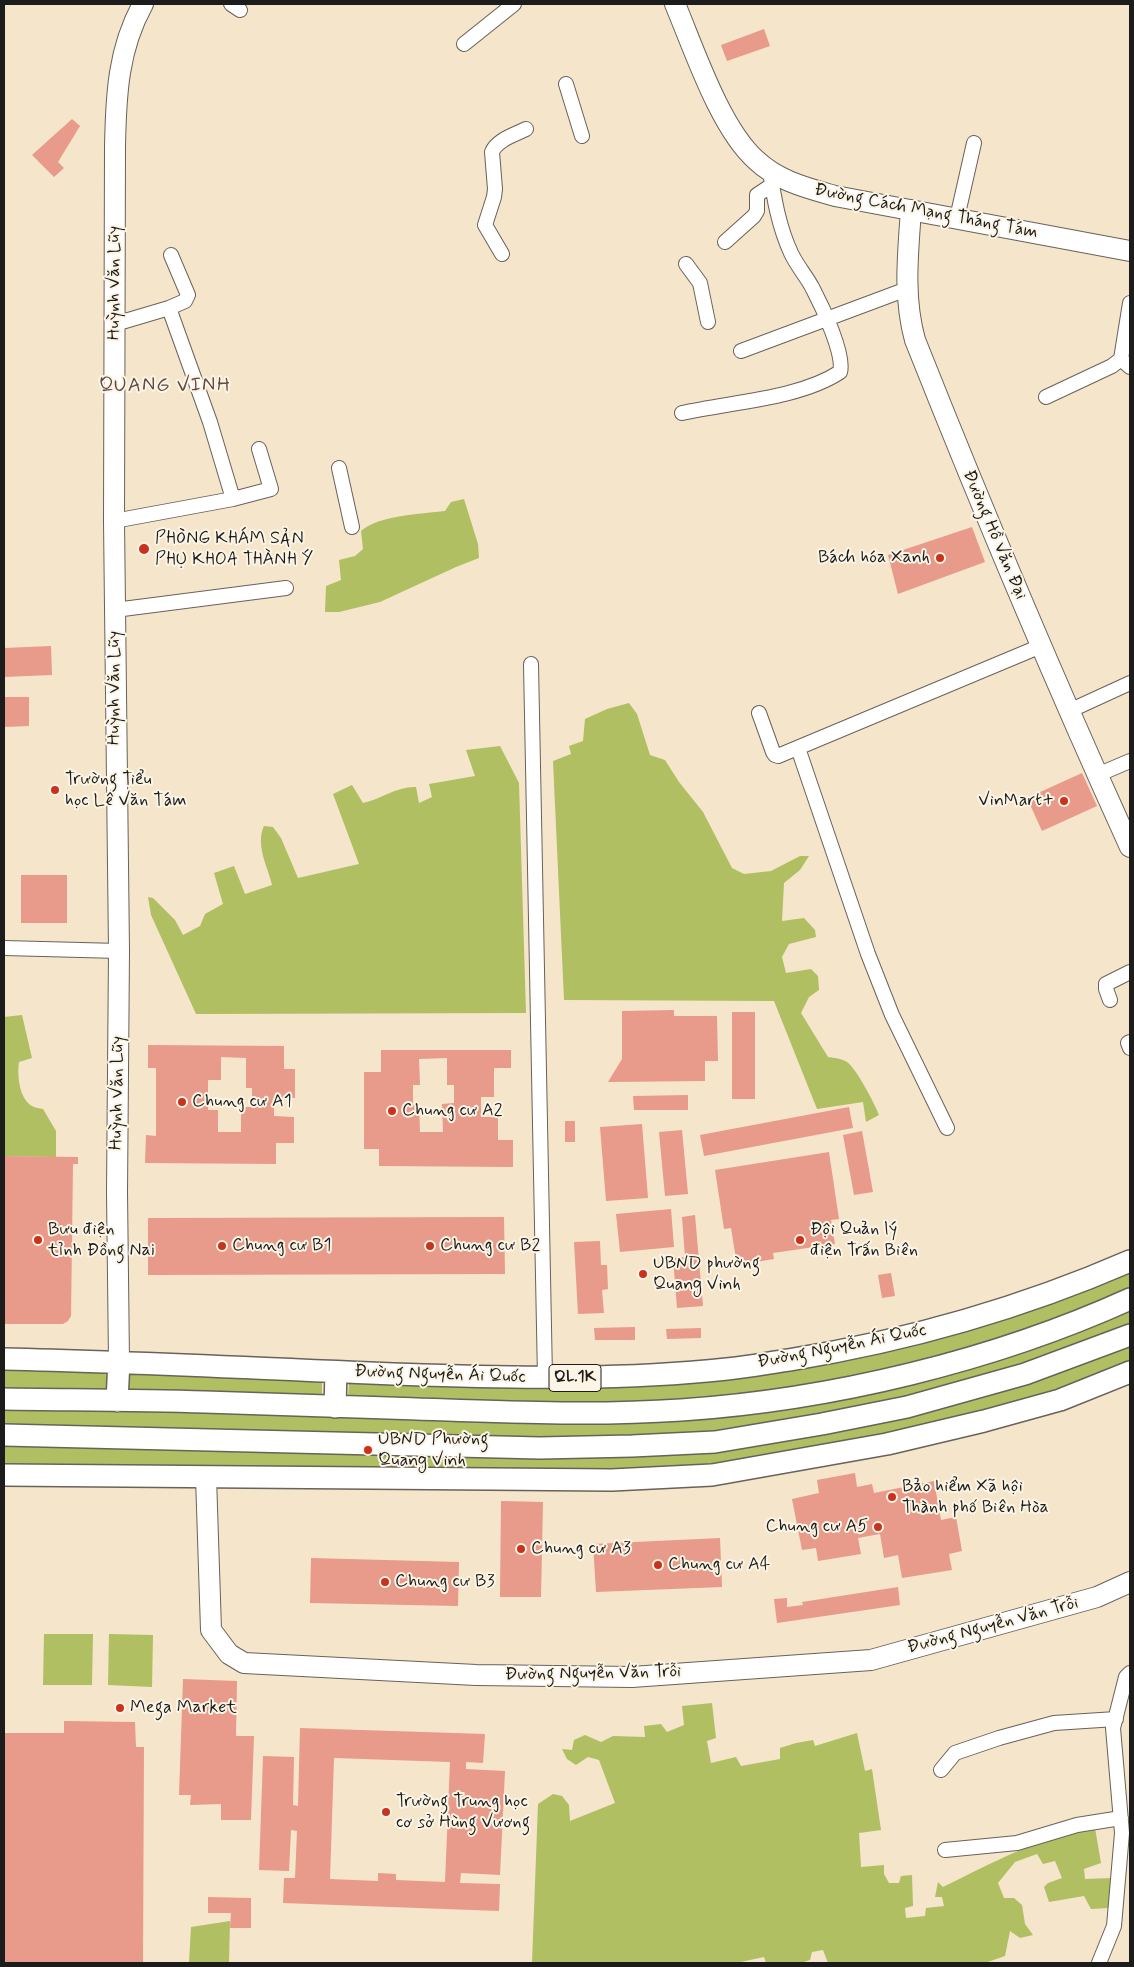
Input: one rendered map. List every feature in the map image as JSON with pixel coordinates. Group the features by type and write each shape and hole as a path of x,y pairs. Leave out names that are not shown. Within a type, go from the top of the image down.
{"main road":[{"name":"Đường Nguyễn Ái Quốc","path":"4,1360 118,1361 336,1372 545,1378 667,1375 730,1369 837,1352 916,1334 995,1311 1130,1261"},
{"name":"Đường Nguyễn Ái Quốc","path":"4,1399 207,1402 604,1414 683,1410 748,1404 864,1385 974,1356 1079,1321 1130,1299"},
{"path":"4,1434 540,1448 715,1442 908,1407 1025,1374 1130,1335"},
{"path":"117,1401 118,1361"},
{"path":"335,1407 336,1372"},
{"path":"4,1475 612,1480 712,1475 920,1437 1060,1400 1130,1372"}],"street":[{"name":"Huỳnh Văn Lũy","path":"118,1361 119,951 115,742 114,521 116,104 117,84 123,56 132,26 143,4"},
{"path":"464,44 514,4"},
{"name":"Đường Cách Mạng Tháng Tám","path":"676,4 727,123 771,178 836,196 1130,251"},
{"path":"566,84 582,136"},
{"path":"502,254 485,225 495,189 492,152 494,147 500,142 526,130"},
{"path":"957,218 974,143"},
{"path":"725,242 757,212 757,195 771,178"},
{"path":"682,413 793,391 826,381 840,372 842,367 827,318 813,288 791,252 780,220 771,178"},
{"name":"Đường Hồ Văn Đại","path":"911,210 908,289 910,317 915,340 971,482 1069,711 1130,847"},
{"path":"115,324 169,308 185,301 188,295 171,255"},
{"path":"686,264 700,283 708,322"},
{"path":"741,351 908,289"},
{"path":"1046,397 1112,366 1126,363 1130,303"},
{"path":"169,308 210,422 233,499"},
{"path":"114,521 233,499 271,489 259,449"},
{"path":"340,468 352,527"},
{"path":"115,610 286,588"},
{"path":"758,714 775,755 778,756 1041,646"},
{"path":"531,664 545,1378"},
{"path":"1069,711 1130,683"},
{"path":"798,748 868,954 892,1015 947,1128"},
{"path":"1097,775 1130,760"},
{"path":"4,948 119,951"},
{"path":"1110,1000 1106,984 1130,972"},
{"path":"1130,1042 1128,1043 1130,1048"},
{"name":"Đường Nguyễn Văn Trỗi","path":"206,1477 211,1630 229,1654 244,1663 476,1675 632,1677 871,1660 1097,1597 1130,1582"},
{"path":"1096,1963 1114,1926 1122,1832 1113,1728 1126,1677 1130,1673"},
{"path":"941,1770 956,1753 999,1738 1054,1723 1116,1719"},
{"path":"945,1850 1017,1843 1077,1825 1121,1818"}],"green space":[{"path":"464,499 478,544 479,558 380,602 339,612 325,612 326,586 341,580 339,560 355,556 363,549 361,531 389,518 445,511 451,502"},
{"path":"629,703 637,714 650,755 665,760 679,782 703,812 732,868 744,874 771,871 800,856 809,856 800,870 784,883 782,921 804,918 815,930 816,937 789,944 782,957 786,973 811,969 818,976 819,990 809,997 801,1013 828,1057 838,1058 847,1062 855,1071 879,1115 866,1122 863,1102 817,1109 774,1001 564,1000 553,761 571,754 569,746 583,741 585,719 607,709"},
{"path":"500,746 519,783 526,1013 196,1014 151,915 148,897 153,898 175,920 183,935 200,926 205,914 223,904 214,873 234,866 245,894 272,885 263,856 261,841 264,826 273,827 281,838 298,878 359,864 333,794 352,785 363,803 409,787 416,787 419,803 432,797 429,784 475,776 466,750"},
{"path":"22,1015 32,1058 19,1062 20,1086 28,1103 33,1107 43,1109 56,1131 56,1157 4,1156 4,1017"},
{"path":"1130,1272 1130,1288 1068,1314 1005,1336 875,1372 809,1384 743,1394 676,1401 609,1404 348,1398 349,1383 493,1387 635,1385 777,1372 848,1361 918,1345 972,1329"},
{"path":"1130,1310 1130,1324 1019,1366 907,1396 814,1416 715,1432 605,1437 525,1438 4,1424 4,1410 208,1412 319,1417 606,1424 682,1420 1021,1352 1091,1328"},
{"path":"1130,1345 1130,1360 1056,1390 980,1412 886,1434 711,1465 613,1469 4,1465 4,1445 520,1458 717,1452"},
{"path":"4,1370 112,1372 111,1390 4,1389"},
{"path":"124,1372 322,1382 322,1396 124,1390"},
{"path":"44,1634 93,1634 92,1685 43,1685"},
{"path":"109,1634 153,1635 152,1687 108,1685"},
{"path":"712,1703 716,1738 707,1741 711,1763 736,1757 741,1766 780,1759 780,1748 813,1740 815,1746 857,1733 865,1771 872,1769 881,1830 859,1833 861,1867 884,1865 884,1874 889,1883 899,1883 901,1876 912,1875 913,1906 905,1908 906,1918 925,1916 926,1908 944,1906 942,1897 935,1897 938,1882 943,1887 1036,1844 1055,1837 1095,1828 1101,1863 1084,1869 1085,1879 1112,1878 1108,1908 1091,1909 1084,1896 1049,1902 1044,1887 1048,1883 1062,1878 1055,1861 1043,1864 1037,1854 1015,1862 998,1883 1004,1898 1014,1898 1022,1905 1025,1924 1033,1935 1020,1938 1010,1931 1005,1956 985,1963 828,1963 823,1950 812,1952 810,1960 801,1963 766,1963 764,1957 736,1963 532,1963 538,1804 553,1794 562,1796 569,1805 570,1821 615,1803 599,1760 588,1757 576,1765 567,1759 562,1749 572,1750 574,1740 585,1735 601,1742 613,1736 645,1737 644,1726 661,1724 667,1732 684,1725 682,1706"},
{"path":"230,1921 229,1963 189,1963 191,1927"}],"building":[{"path":"764,29 770,46 727,61 721,45"},
{"path":"72,119 80,126 58,162 64,168 54,177 32,155"},
{"name":"Bách hóa Xanh","path":"972,527 985,562 898,594 888,555"},
{"path":"51,646 52,675 4,677 4,648"},
{"path":"4,697 29,697 29,726 4,727"},
{"name":"VinMart+","path":"1082,773 1097,806 1042,831 1027,798"},
{"path":"21,875 67,875 67,923 21,923"},
{"path":"674,1010 674,1016 717,1016 718,1061 705,1061 705,1081 608,1082 622,1059 622,1011"},
{"path":"732,1012 755,1012 755,1099 732,1099"},
{"name":"Chung cư A1","path":"148,1045 284,1046 284,1069 295,1069 295,1098 274,1098 274,1116 294,1117 294,1143 276,1143 276,1164 145,1163 146,1135 156,1136 156,1068 148,1068","holes":["221,1057 246,1058 246,1088 252,1088 252,1107 241,1107 241,1132 218,1132 218,1110 208,1110 208,1080 221,1080"]},
{"name":"Chung cư A2","path":"381,1050 511,1050 511,1068 494,1068 494,1097 481,1097 481,1117 498,1117 498,1140 513,1140 513,1167 379,1166 379,1149 364,1149 364,1072 381,1072","holes":["447,1058 447,1085 454,1085 454,1103 442,1104 443,1132 420,1132 419,1105 413,1105 413,1085 420,1085 419,1059"]},
{"path":"688,1095 688,1110 634,1110 633,1096"},
{"path":"849,1107 853,1128 704,1156 700,1135"},
{"path":"565,1121 575,1121 575,1142 565,1142"},
{"path":"642,1124 648,1198 606,1201 600,1127"},
{"path":"682,1130 688,1194 665,1196 659,1132"},
{"path":"862,1131 873,1192 854,1195 843,1135"},
{"path":"829,1152 839,1219 831,1220 835,1244 773,1253 774,1259 737,1265 731,1228 724,1229 715,1170"},
{"name":"Bưu điện tỉnh Đồng Nai","path":"4,1156 78,1157 78,1164 73,1164 71,1316 63,1324 4,1324"},
{"path":"671,1209 674,1247 620,1252 616,1214"},
{"path":"695,1215 703,1306 677,1308 673,1258 685,1257 682,1217"},
{"path":"504,1217 505,1274 148,1275 148,1218"},
{"path":"600,1241 601,1265 607,1265 608,1289 602,1290 604,1313 578,1314 574,1242"},
{"path":"891,1273 895,1296 882,1298 878,1275"},
{"path":"635,1327 635,1340 595,1340 594,1328"},
{"path":"701,1328 701,1338 667,1339 666,1329"},
{"name":"Chung cư A5","path":"855,1473 857,1487 872,1484 874,1493 934,1481 941,1520 956,1517 962,1551 949,1554 952,1570 902,1578 898,1555 884,1558 880,1534 858,1538 861,1554 818,1561 816,1548 802,1550 792,1499 819,1493 817,1480"},
{"name":"Chung cư A3","path":"501,1501 543,1502 541,1597 500,1597"},
{"name":"Chung cư A4","path":"720,1538 722,1587 596,1592 593,1544"},
{"name":"Chung cư B3","path":"311,1558 459,1562 458,1606 310,1603"},
{"path":"898,1587 900,1605 777,1623 774,1599 787,1598 787,1607 803,1605 802,1602"},
{"path":"183,1679 237,1681 236,1736 254,1736 251,1820 221,1820 221,1804 190,1805 191,1795 179,1795"},
{"path":"64,1721 135,1722 136,1747 144,1747 143,1963 4,1963 4,1733 64,1733"},
{"path":"300,1728 485,1734 483,1763 466,1762 466,1769 505,1771 500,1875 461,1873 460,1883 500,1884 499,1911 283,1903 284,1878 295,1878 297,1831 291,1830 289,1871 259,1870 263,1756 294,1757 293,1805 298,1806","holes":["334,1758 450,1762 445,1882 396,1880 396,1874 378,1873 378,1881 330,1879"]},
{"path":"208,1897 251,1898 251,1928 230,1928 231,1913 208,1913"}],"place":[{"name":"PHÒNG KHÁM SẢN PHỤ KHOA THÀNH Ý","path":"144,549"},
{"name":"Bách hóa Xanh","path":"940,558"},
{"name":"Trường Tiểu học Lê Văn Tám","path":"55,790"},
{"name":"VinMart+","path":"1064,801"},
{"name":"Chung cư A1","path":"182,1102"},
{"name":"Chung cư A2","path":"392,1111"},
{"name":"Bưu điện tỉnh Đồng Nai","path":"38,1240"},
{"name":"Đội Quản lý điện Trấn Biên","path":"800,1240"},
{"name":"Chung cư B1","path":"222,1246"},
{"name":"Chung cư B2","path":"430,1246"},
{"name":"UBND phường Quang Vinh","path":"643,1274"},
{"name":"UBND Phường Quang Vinh","path":"368,1450"},
{"name":"Bảo hiểm Xã hội Thành phố Biên Hòa","path":"892,1497"},
{"name":"Chung cư A5","path":"878,1527"},
{"name":"Chung cư A3","path":"521,1549"},
{"name":"Chung cư A4","path":"658,1565"},
{"name":"Chung cư B3","path":"385,1582"},
{"name":"Mega Market","path":"120,1708"},
{"name":"Trường Trung học cơ sở Hùng Vương","path":"386,1812"}],"district":[{"name":"QUANG VINH","path":"165,387"}]}
